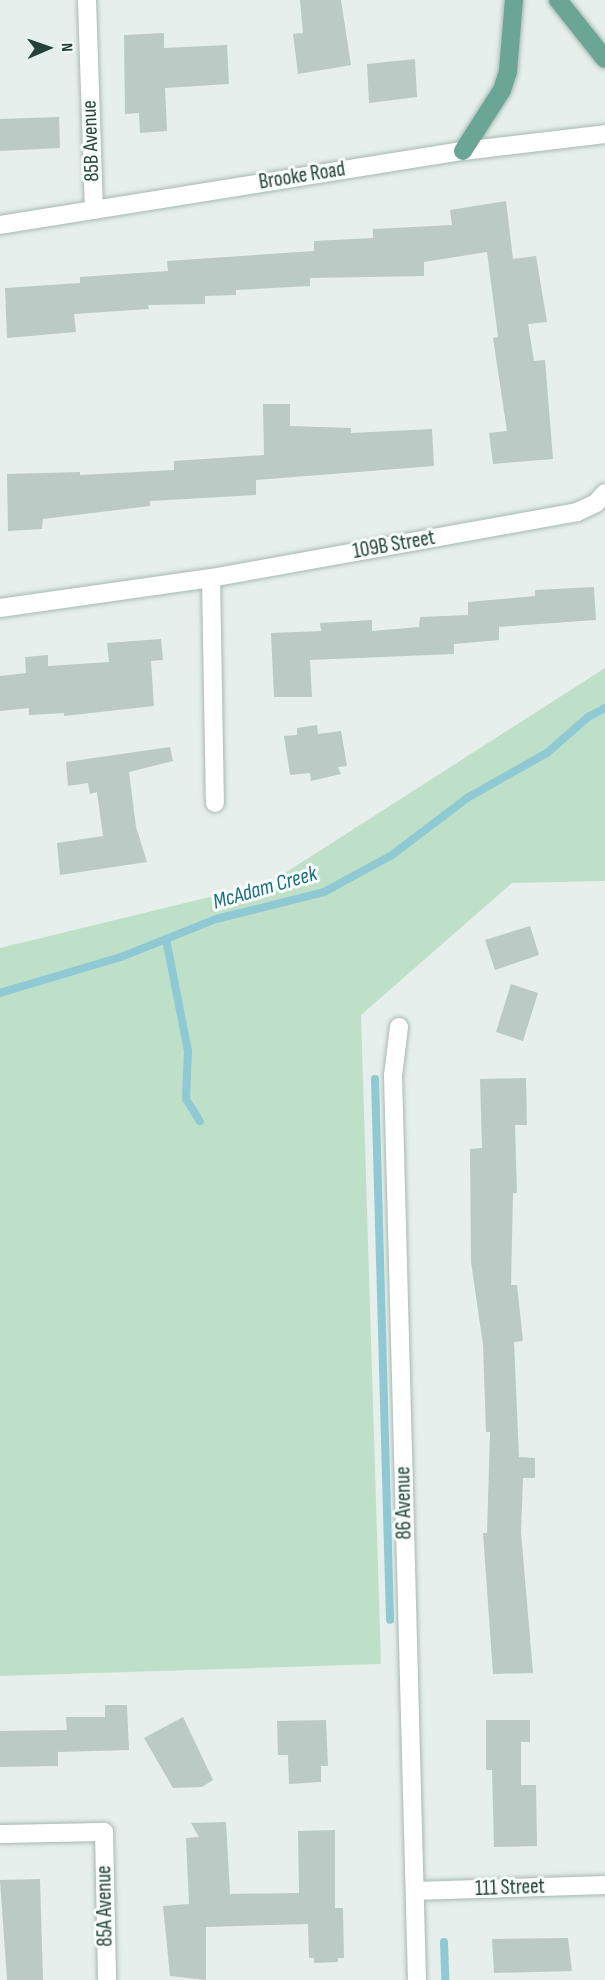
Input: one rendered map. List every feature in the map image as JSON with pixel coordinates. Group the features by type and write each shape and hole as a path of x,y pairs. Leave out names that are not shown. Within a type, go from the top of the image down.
{"main road":[{"path":"463,151 502,90 508,71 514,0"},
{"path":"558,0 605,59"}],"street":[{"name":"85B Avenue","path":"87,0 94,210"},
{"name":"Brooke Road","path":"0,225 463,151 605,134"},
{"name":"109B Street","path":"0,608 211,578 577,512 596,503 605,493"},
{"path":"211,578 215,803"},
{"name":"86 Avenue","path":"399,1027 393,1076 417,1980"},
{"name":"85A Avenue","path":"0,1834 104,1832 107,1980"},
{"name":"111 Street","path":"415,1891 605,1885"}],"green space":[{"path":"605,668 605,881 512,883 361,1015 381,1664 0,1676 0,948 271,882"}],"building":[{"path":"300,0 341,0 351,65 298,74 293,34 303,33"},
{"path":"164,33 164,48 227,45 229,84 165,88 167,131 140,133 139,113 125,114 124,35"},
{"path":"415,59 417,97 369,103 367,64"},
{"path":"59,117 60,148 0,151 0,119"},
{"path":"506,201 513,259 536,256 547,322 528,324 534,361 545,360 553,459 493,464 489,433 507,431 493,338 498,337 487,252 424,262 424,276 310,278 310,286 236,290 236,295 205,296 205,304 148,305 149,309 74,314 76,332 7,338 5,288 80,283 80,277 168,271 167,261 314,251 314,241 373,238 373,229 452,225 450,210"},
{"path":"263,404 290,404 290,426 351,428 351,433 432,429 434,466 256,480 256,495 150,501 150,506 43,519 42,529 8,531 7,474 80,472 80,475 174,470 174,461 264,455"},
{"path":"594,587 596,620 499,627 499,640 454,644 454,654 310,660 312,697 274,697 271,633 321,631 320,623 372,620 372,631 419,627 420,617 468,615 468,602 535,596 535,590"},
{"path":"161,639 163,660 151,661 154,706 64,716 64,713 29,715 29,708 0,711 0,676 26,673 25,657 48,655 48,666 109,662 107,643"},
{"path":"317,725 318,734 341,731 347,766 338,767 341,774 311,781 310,773 290,775 284,736 297,735 297,728"},
{"path":"170,747 173,761 129,772 136,827 147,862 60,875 57,843 103,836 97,792 90,794 88,783 68,786 66,762"},
{"path":"530,926 539,955 495,970 485,940"},
{"path":"511,984 538,993 523,1041 496,1032"},
{"path":"526,1078 527,1125 515,1125 517,1193 513,1193 511,1285 517,1285 523,1341 514,1342 519,1457 535,1458 535,1478 523,1478 521,1532 533,1673 493,1674 483,1533 487,1533 490,1432 486,1432 483,1345 471,1262 470,1149 482,1148 480,1079"},
{"path":"105,1705 127,1705 129,1750 58,1752 58,1766 0,1767 0,1731 67,1730 66,1717 105,1717"},
{"path":"183,1717 213,1780 202,1787 173,1788 144,1738"},
{"path":"326,1720 328,1766 321,1766 321,1782 289,1784 288,1755 278,1755 277,1721"},
{"path":"486,1720 530,1720 530,1742 521,1742 521,1785 536,1785 537,1846 494,1847 492,1770 486,1770"},
{"path":"226,1822 230,1894 299,1893 298,1831 335,1830 335,1908 343,1908 344,1958 338,1958 338,1962 314,1963 314,1958 309,1958 308,1924 206,1927 206,1980 170,1976 163,1906 189,1904 186,1838 199,1837 191,1823"},
{"path":"40,1879 43,1980 7,1980 0,1880"},
{"path":"568,1938 572,1971 494,1973 492,1939"}],"waterway":[{"name":"McAdam Creek","path":"0,993 121,957 216,919 324,892 392,855 467,798 547,753 588,717 605,708"},
{"path":"166,939 188,1051 186,1099 200,1121"},
{"path":"375,1079 390,1620"},
{"path":"444,1942 445,1980"}]}
